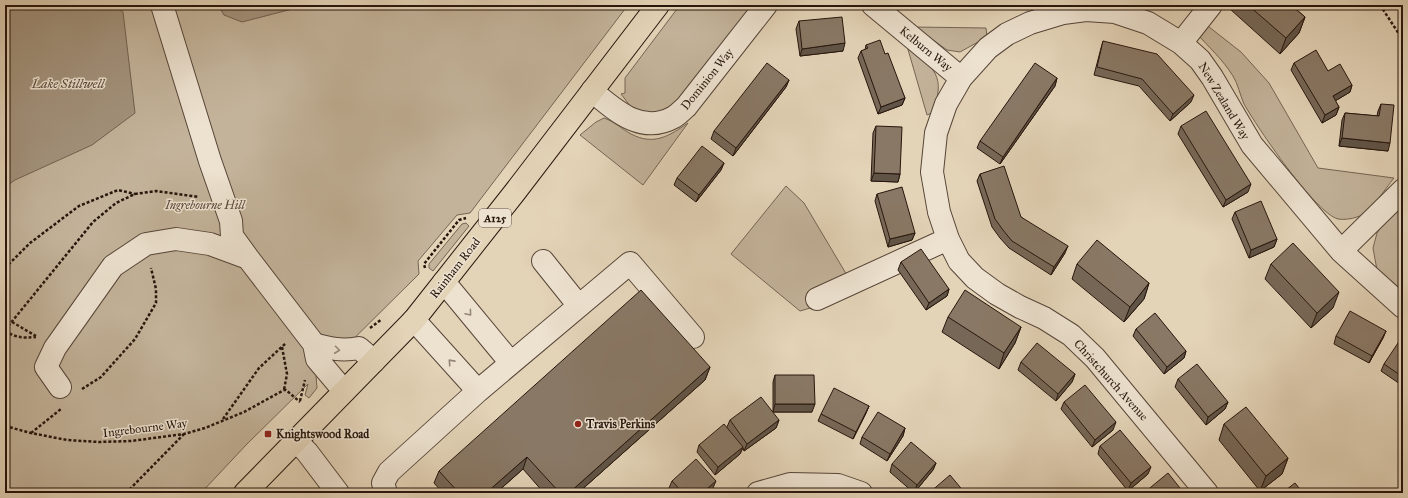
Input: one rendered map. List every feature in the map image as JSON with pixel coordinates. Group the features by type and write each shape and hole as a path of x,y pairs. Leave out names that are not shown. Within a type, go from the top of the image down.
{"main road":[{"name":"Rainham Road","path":"244,493 414,320 530,174 658,5"}],"street":[{"path":"162,5 208,153 231,221 232,236 308,337 317,358 344,391"},
{"name":"Dominion Way","path":"592,91 621,113 636,121 652,124 675,116 686,107 766,5"},
{"name":"Kelburn Way","path":"873,5 961,78"},
{"path":"1181,43 1211,5"},
{"name":"New Zealand Way","path":"961,78 988,48 1007,34 1030,23 1063,13 1086,10 1115,12 1148,23 1181,43 1200,60 1212,76 1252,145 1341,252 1403,307"},
{"name":"Christchurch Avenue","path":"961,78 946,104 936,133 932,172 939,212 948,239 959,261 975,278 997,294 1044,318 1071,335 1095,358 1207,493"},
{"path":"1341,252 1403,190"},
{"path":"67,395 46,367 55,348 113,266 146,244 176,239 210,244 248,258"},
{"path":"817,299 948,239"},
{"path":"543,261 579,306"},
{"path":"386,493 383,483 389,472 478,391 630,263 693,338"},
{"path":"444,282 511,363"},
{"path":"414,320 478,391"},
{"path":"308,337 330,349 345,351 359,348 374,361"},
{"path":"296,440 338,493"},
{"path":"758,493 790,484 838,485 861,493"}],"path":[{"path":"1380,5 1403,40"},
{"path":"5,268 30,243 79,206 118,190 135,194"},
{"path":"36,337 21,338 5,331 92,222 116,203 135,194 156,191 194,197 223,198"},
{"path":"32,433 67,395 101,376 135,339 156,303 156,289 146,244"},
{"path":"12,322 55,348"},
{"path":"223,419 259,368 290,338 308,337"},
{"path":"282,347 287,374 284,390 300,401"},
{"name":"Ingrebourne Way","path":"5,426 67,440 99,442 132,441 184,434 205,428 223,419 244,412 284,390"},
{"path":"126,493 184,434"}],"green space":[{"name":"Ingrebourne Hill","path":"5,5 628,5 470,213 457,215 418,261 419,274 316,376 317,388 309,398 305,395 308,384 247,444 201,493 5,493"},
{"path":"680,5 755,5 672,107 649,114 631,107 621,94 625,93 625,78"},
{"path":"1204,23 1241,52 1269,83 1318,168 1394,178 1367,211 1355,218 1338,219 1315,202 1273,149 1244,104 1236,82 1229,70 1197,34"},
{"path":"915,27 986,28 987,37 960,52 947,50"},
{"path":"907,46 931,67 938,81 938,90 932,113 927,115"},
{"path":"604,118 639,138 647,139 661,138 688,123 643,185 580,135 596,122"},
{"path":"786,186 804,203 854,287 817,306 800,311 731,254"},
{"path":"1403,204 1402,290 1377,270 1373,248 1377,233 1385,221"},
{"path":"466,223 469,226 433,271 429,268 429,264 462,224"}],"water":[{"name":"Lake Stillwell","path":"5,5 115,5 123,12 135,113 92,145 15,180 5,187"},
{"path":"218,5 308,5 242,22 224,15"}],"building":[{"path":"1248,5 1291,5 1305,17 1286,38"},
{"path":"842,17 845,43 802,49 799,21"},
{"path":"880,40 885,54 888,53 905,98 881,107 861,51 868,48 866,45"},
{"path":"1103,41 1157,54 1194,95 1173,114 1142,79 1097,67"},
{"path":"1316,50 1328,71 1340,64 1352,85 1333,96 1339,107 1325,115 1294,63"},
{"path":"767,63 789,80 736,148 714,131"},
{"path":"1035,63 1057,78 1003,157 980,141"},
{"path":"1381,104 1394,105 1390,143 1342,138 1345,113 1379,116"},
{"path":"1206,111 1251,184 1226,200 1181,126"},
{"path":"876,126 902,127 900,174 874,173"},
{"path":"702,146 724,163 699,195 677,178"},
{"path":"1004,166 1021,217 1068,246 1054,267 1012,241 995,219 980,174"},
{"path":"902,187 915,233 890,239 877,194"},
{"path":"1261,201 1277,239 1251,250 1235,212"},
{"path":"1097,240 1149,283 1130,307 1077,264"},
{"path":"1293,243 1339,292 1317,313 1271,264"},
{"path":"921,249 949,289 929,303 901,262"},
{"name":"Travis Perkins","path":"641,290 710,367 569,493 560,493 527,457 486,493 459,493 439,471"},
{"path":"965,290 1021,327 1004,353 948,317"},
{"path":"1350,311 1386,331 1372,356 1336,336"},
{"path":"1155,313 1186,351 1167,367 1136,329"},
{"path":"1400,340 1403,342 1403,377 1384,364"},
{"path":"1037,343 1075,374 1058,394 1021,362"},
{"path":"1197,364 1228,402 1208,417 1178,379"},
{"path":"775,375 814,375 815,404 775,404"},
{"path":"1085,385 1116,422 1095,440 1064,402"},
{"path":"834,388 869,406 856,432 821,414"},
{"path":"761,397 779,420 747,444 730,420"},
{"path":"1246,407 1288,458 1266,476 1224,424"},
{"path":"878,412 905,428 890,454 862,437"},
{"path":"724,424 743,447 718,467 699,445"},
{"path":"1120,430 1151,467 1131,483 1100,446"},
{"path":"911,442 936,463 917,485 892,464"},
{"path":"696,459 716,481 702,493 683,493 672,481"},
{"path":"1168,473 1184,493 1145,492"},
{"path":"950,475 965,493 929,493"},
{"path":"1295,483 1303,493 1282,493"}],"place":[{"name":"Travis Perkins","path":"578,424"},
{"name":"Knightswood Road","path":"268,434"}]}
